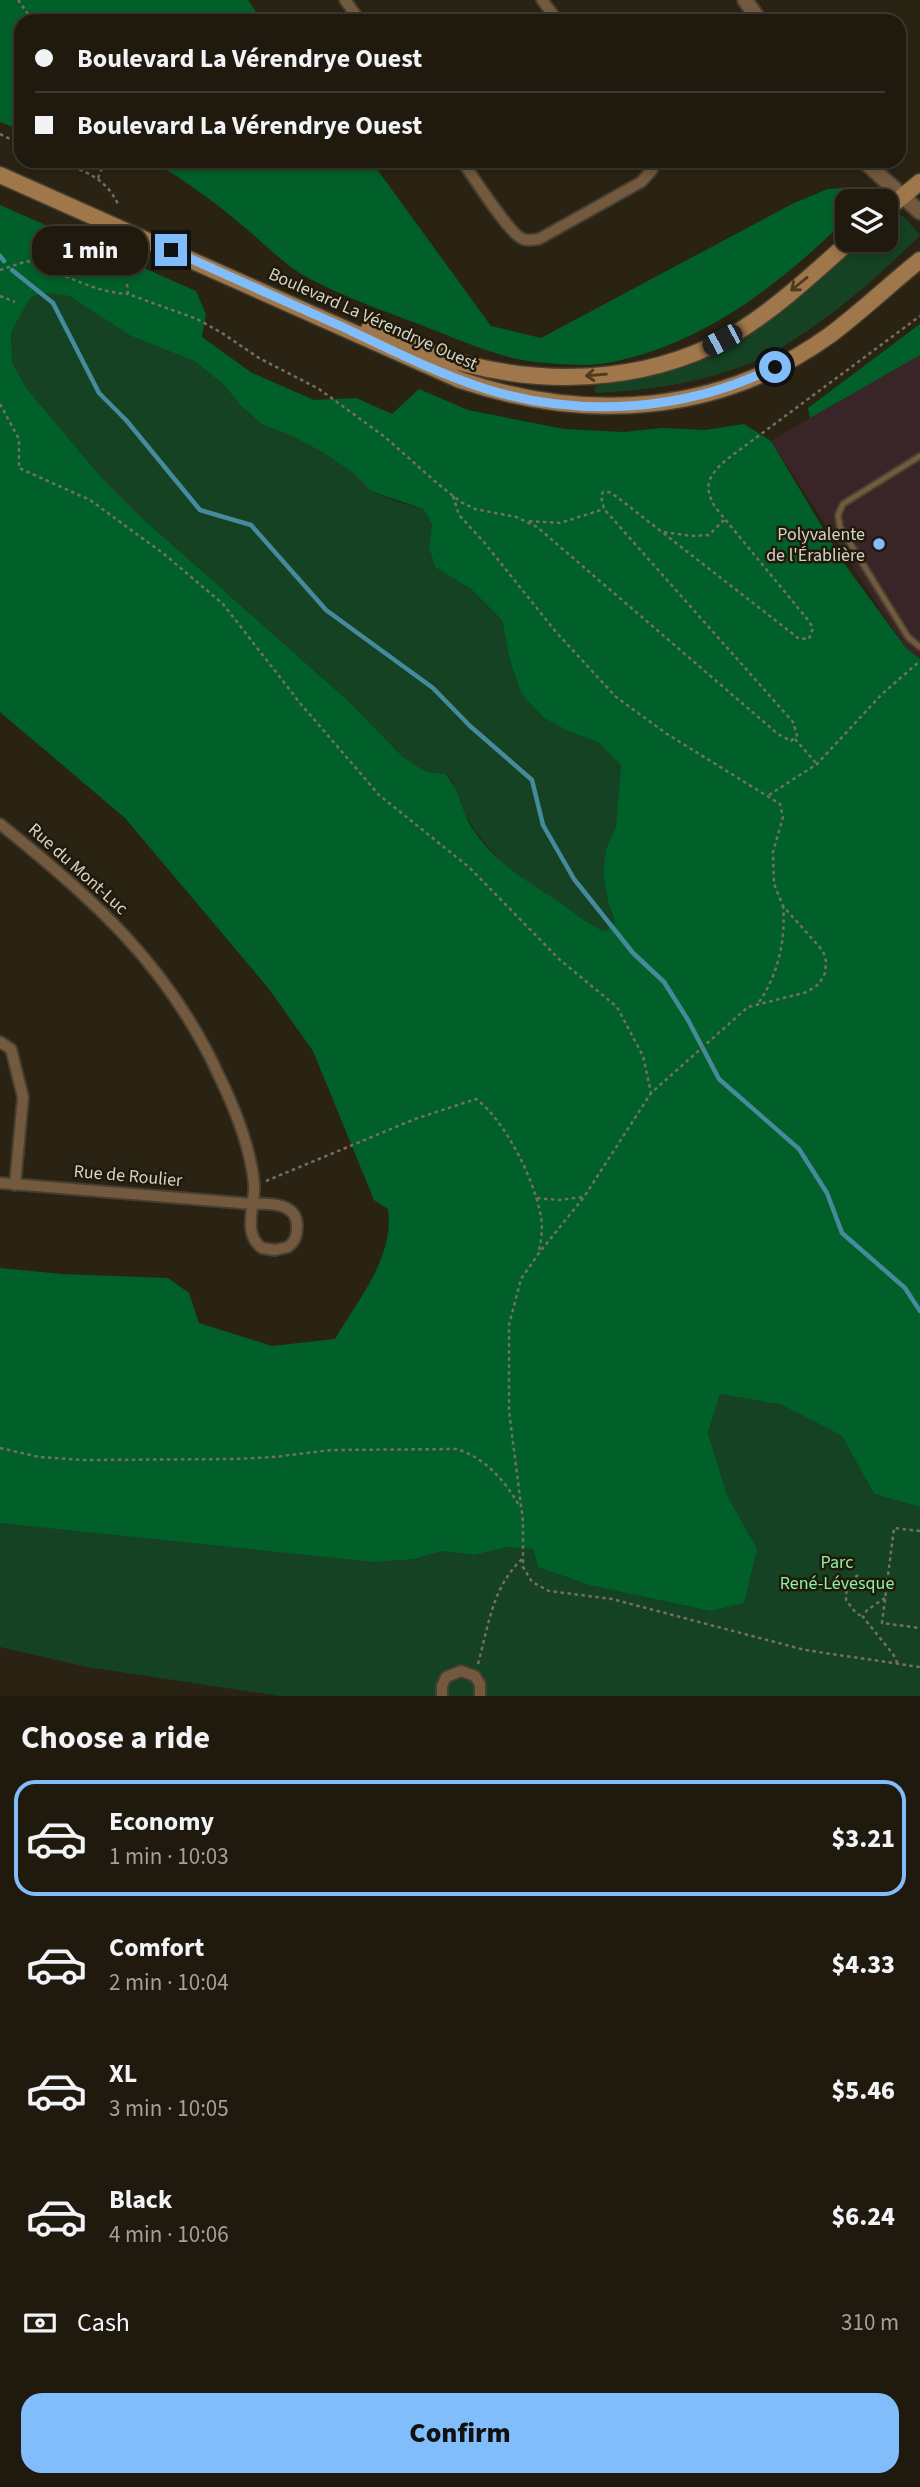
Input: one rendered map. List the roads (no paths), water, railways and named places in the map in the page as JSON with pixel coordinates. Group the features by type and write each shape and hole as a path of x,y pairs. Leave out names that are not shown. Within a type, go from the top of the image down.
{"main road":[{"name":"Boulevard La Vérendrye Ouest","path":"0,175 244,282 419,363 487,389 563,404 646,405 693,397 757,376 828,336 920,260"},
{"path":"911,205 920,182"},
{"path":"244,282 467,364 520,374 598,376 662,365 703,350 758,317 837,252"}],"street":[{"path":"542,0 553,14"},
{"path":"467,168 512,230 524,240 539,239 641,182 652,168"},
{"path":"871,168 911,205"},
{"name":"Rue du Mont-Luc","path":"0,824 85,894 113,921 181,1007 214,1065 248,1151 254,1186 250,1225 257,1244 275,1251 294,1242 298,1223 293,1213 278,1204 253,1204"},
{"path":"0,1042 10,1049 23,1097 15,1185"},
{"name":"Rue de Roulier","path":"0,1183 253,1204"},
{"path":"442,1696 442,1686 446,1678 461,1671 475,1676 480,1684 480,1696"}],"lane":[{"path":"920,456 843,504 838,515 840,527 908,637 920,647"}],"waterway":[{"path":"0,256 4,261"},
{"path":"12,270 53,303 99,393 126,420 200,510 251,525 326,610 433,688 470,726 532,780 543,825 574,879 633,953 664,982 688,1020 719,1079 799,1149 827,1193 842,1233 905,1288 920,1311"}],"place":[{"name":"Polyvalente de l'Érablière","path":"879,544"}],"park label":[{"name":"Parc René-Lévesque","path":"837,1572"}]}
